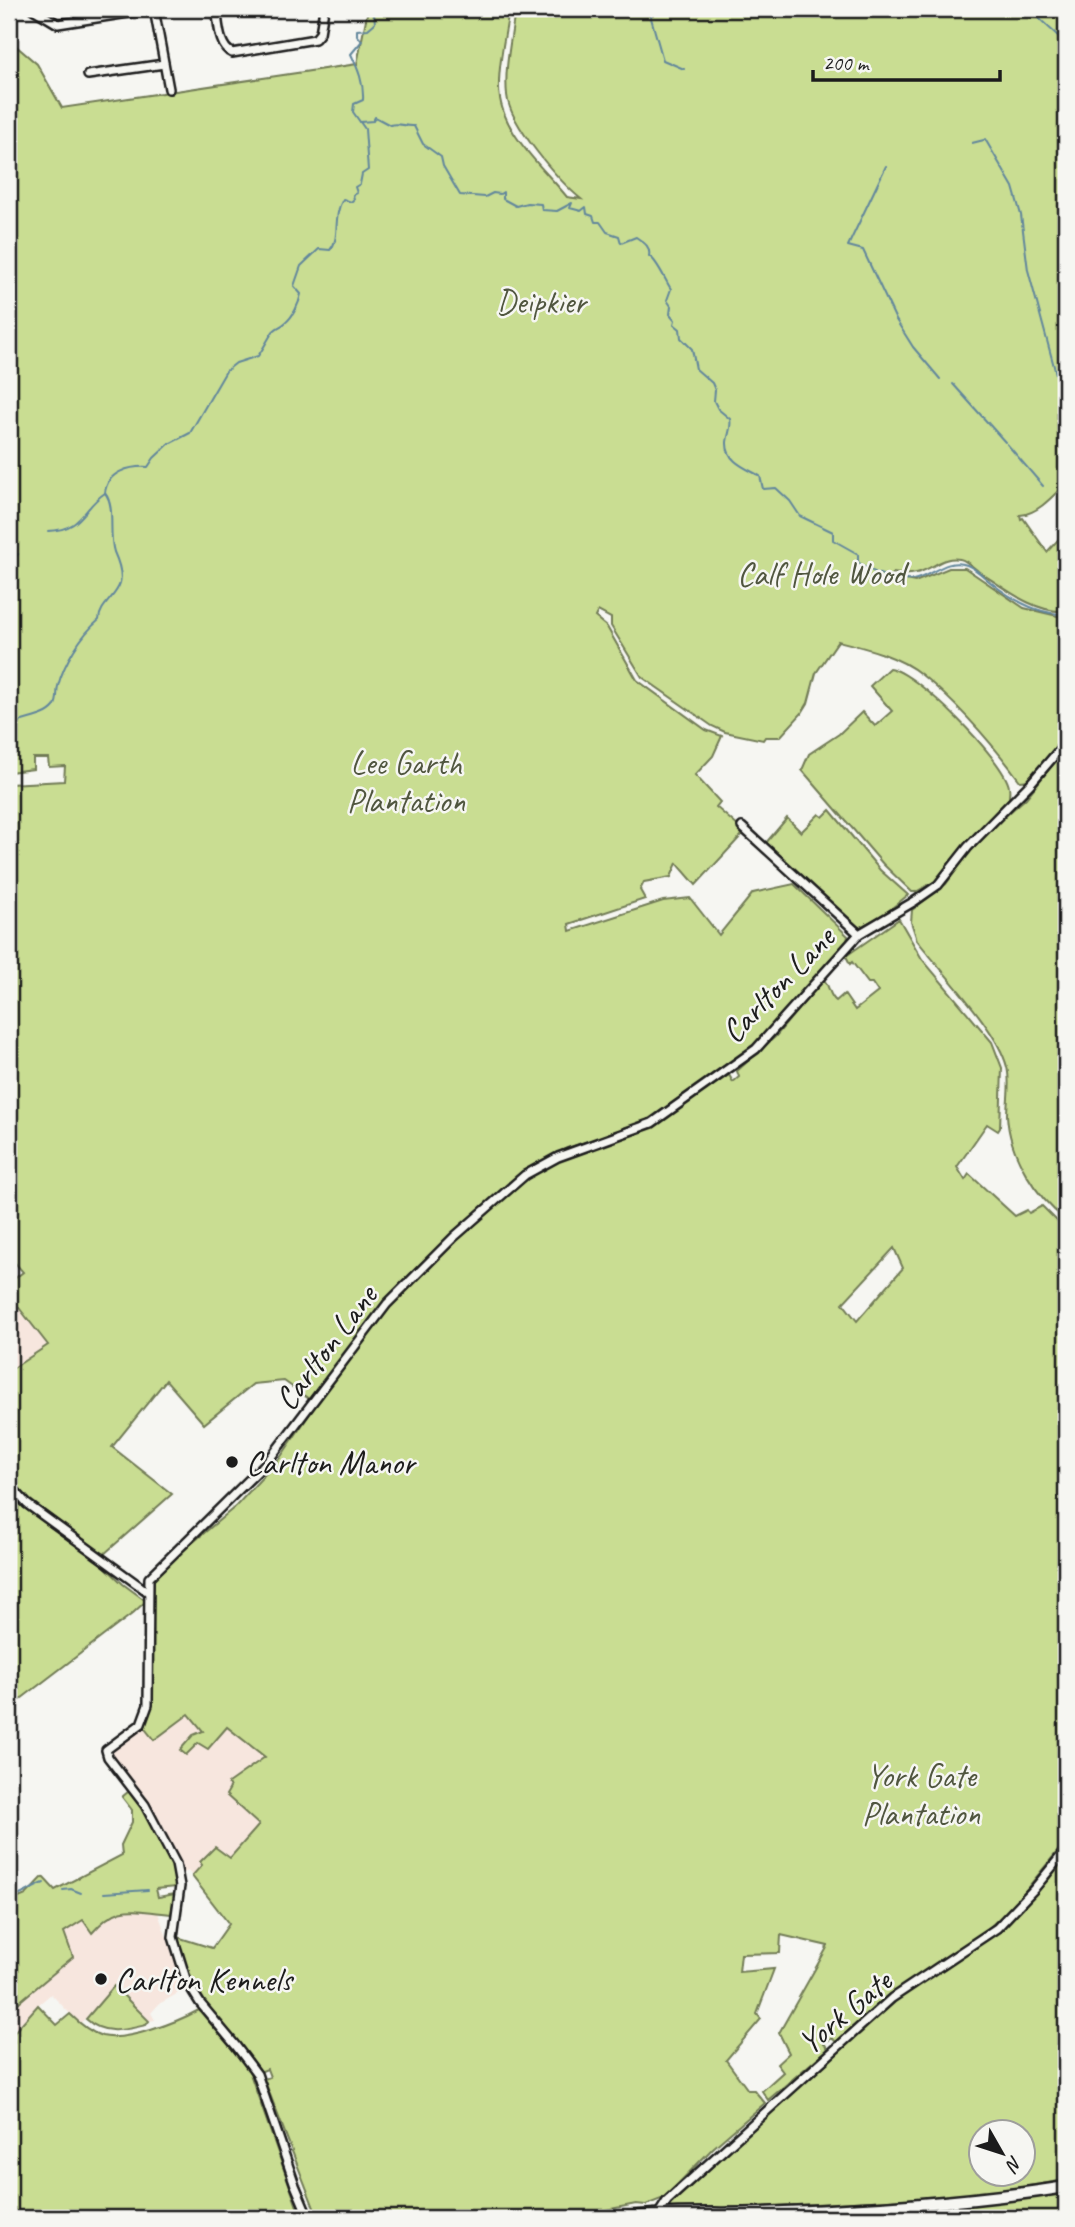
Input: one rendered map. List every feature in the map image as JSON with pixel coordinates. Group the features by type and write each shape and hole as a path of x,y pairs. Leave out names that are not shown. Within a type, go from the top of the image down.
{"street":[{"path":"33,9 58,24 154,9 169,89"},
{"path":"216,9 224,48 235,53 315,39 320,33 324,9"},
{"path":"88,75 164,64"},
{"name":"Carlton Lane","path":"309,2218 257,2074 200,2003 187,1982 173,1937 180,1879 170,1850 145,1805 108,1757 106,1749 141,1724 148,1705 149,1578 268,1461 387,1304 433,1256 525,1175 558,1157 652,1123 756,1049 859,934 938,885 968,847 1030,784 1066,742"},
{"path":"742,827 859,934"},
{"path":"9,1484 26,1504 148,1592"},
{"name":"York Gate","path":"658,2215 667,2201 892,1998 996,1928 1034,1889 1066,1850"},
{"path":"628,2218 658,2215 724,2217 981,2200 1066,2187"}],"shaded area":[{"path":"9,1295 49,1345 9,1371"},
{"path":"189,1713 203,1731 198,1743 208,1749 227,1727 266,1758 228,1783 260,1825 230,1858 214,1847 200,1862 203,1865 192,1876 188,1871 184,1873 165,1830 142,1793 109,1752 142,1725 155,1740"},
{"path":"127,1910 158,1913 186,1989 159,2004 151,2013 155,2020 149,2021 114,1987 80,2024 51,1994 15,2031 14,2042 9,2043 9,2022 15,2017 9,2011 40,1982 63,1966 64,1932 83,1920 92,1932 109,1914"}],"green space":[{"path":"368,9 509,9 499,75 500,100 505,116 522,145 567,197 581,199 537,152 510,107 507,74 515,9 1066,9 1066,483 1039,508 1020,515 1047,552 1066,531 1066,611 1054,611 1031,604 960,559 945,560 915,573 893,573 890,577 915,582 949,568 965,568 1024,608 1066,618 1066,738 1030,780 1020,781 974,725 913,668 871,650 838,641 816,673 808,703 802,713 780,737 765,737 763,740 725,732 712,726 642,677 611,626 611,618 598,611 595,617 607,627 637,680 706,730 722,736 713,756 695,775 720,802 716,807 739,827 742,835 696,885 677,863 671,877 644,882 640,890 645,899 569,924 570,931 663,901 690,898 719,935 753,893 794,884 848,936 847,941 757,1042 692,1090 693,1092 643,1124 567,1148 520,1174 420,1264 386,1300 309,1399 284,1381 253,1384 204,1424 166,1380 112,1447 172,1494 103,1555 28,1498 9,1477 9,1371 48,1345 9,1295 9,1283 23,1272 9,1256 9,784 64,781 65,766 49,767 48,758 33,758 33,769 9,772 9,40 37,64 62,108 357,64"},
{"path":"889,668 902,673 938,700 976,738 1004,774 1009,788 1009,798 936,881 916,892 912,892 883,864 802,770 809,754 839,734 862,712 875,726 892,711 870,686"},
{"path":"1066,748 1066,1220 1044,1200 1026,1174 1013,1145 1007,1115 1008,1073 1001,1052 981,1019 917,940 911,922 912,910 946,884 969,853 1026,798"},
{"path":"830,810 880,870 908,895 882,916 856,929 765,844 787,818 801,832 819,814 823,817"},
{"name":"York Gate Plantation","path":"899,919 922,959 992,1042 1002,1068 1000,1128 998,1131 987,1124 957,1167 965,1180 969,1174 1015,1216 1042,1206 1066,1230 1066,1841 1012,1907 983,1933 887,1996 836,2042 832,2038 824,2043 828,2049 768,2100 762,2091 783,2072 777,2064 789,2053 779,2033 828,1946 781,1935 780,1953 741,1954 739,1972 774,1969 757,2014 761,2019 726,2060 748,2090 754,2090 765,2103 713,2148 664,2198 646,2205 636,2204 565,2218 318,2218 264,2079 270,2077 267,2069 257,2073 244,2052 198,1994 178,1943 177,1937 212,1948 229,1924 192,1876 202,1865 200,1862 215,1847 230,1858 259,1825 226,1795 230,1788 228,1783 265,1757 227,1727 208,1749 198,1743 186,1755 180,1750 193,1735 203,1731 189,1714 154,1740 142,1725 149,1714 151,1702 153,1582 158,1572 236,1506 280,1458 326,1390 393,1303 444,1251 525,1179 557,1160 653,1125 729,1075 733,1082 739,1077 737,1071 776,1036 823,979 833,999 836,1001 844,994 855,1010 878,992 852,962 850,964 846,956","holes":["894,1248 903,1268 857,1321 843,1303"]},
{"path":"9,1497 102,1564 146,1601 9,1708"},
{"path":"129,1791 152,1822 171,1863 176,1887 156,1889 158,1897 175,1894 171,1914 127,1910 111,1916 92,1933 83,1920 64,1932 73,1957 12,2008 10,2011 15,2017 9,2021 9,1902 26,1895 43,1877 55,1890 122,1855 121,1845 132,1822 132,1810 122,1797"},
{"path":"1066,1856 1066,2180 1036,2185 1036,2118 967,2118 967,2188 1016,2188 965,2196 742,2208 666,2208 892,2001 1019,1910 1049,1879"},
{"path":"114,1986 149,2021 146,2025 107,2030 86,2019"},
{"path":"38,2005 57,2025 70,2014 93,2032 112,2037 152,2030 199,2010 248,2068 301,2218 9,2218 9,2043 14,2042 15,2031"},
{"path":"1066,2193 1066,2218 829,2218 829,2213 983,2204"}],"waterway":[{"path":"9,727 44,714 54,707 58,686 69,659 86,633 99,620 102,610 118,588 120,571 112,545 110,505 105,493 110,480 121,471 148,467 169,444 190,433 226,371 236,363 258,356 273,331 293,314 301,294 294,286 301,266 319,249 330,250 333,245 343,199 351,202 354,199 353,195 357,193 355,187 360,184 362,174 368,170 365,129 353,112 354,104 363,100 363,88 351,54 362,41 357,30 368,29 375,23 374,14 368,9"},
{"path":"652,9 651,18 663,60 684,69"},
{"path":"1029,9 1058,36"},
{"path":"360,122 373,121 375,117 390,125 414,126 423,144 441,157 443,166 460,195 485,197 503,192 503,199 516,206 527,203 541,204 542,210 557,211 572,203 570,208 581,211 586,207 587,214 593,216 595,222 600,222 607,232 619,236 621,243 636,237 644,243 648,247 649,256 671,289 667,300 671,306 670,314 675,320 674,324 680,329 681,338 692,349 696,369 712,383 718,409 730,419 727,442 730,455 738,464 760,476 763,489 776,488 790,501 800,516 833,532 833,540 858,554 858,562 863,566 884,576 913,580 945,565 959,563 976,570 1025,605 1045,612 1066,614"},
{"path":"985,139 1013,187 1021,215 1028,270 1066,411"},
{"path":"972,143 984,140"},
{"path":"886,166 848,246 863,250 896,320 913,347 940,379"},
{"path":"953,384 1005,442"},
{"path":"1007,444 1043,486"},
{"path":"48,531 68,527 105,493"},
{"path":"9,565 18,554"},
{"path":"9,1899 44,1883"},
{"path":"63,1890 71,1889 81,1893"},
{"path":"104,1893 148,1890"}],"place":[{"name":"Carlton Manor","path":"232,1462"},
{"name":"Carlton Kennels","path":"101,1979"}],"park label":[{"name":"Deipkier","path":"541,301"},
{"name":"Calf Hole Wood","path":"821,573"},
{"name":"Lee Garth Plantation","path":"406,781"}]}
